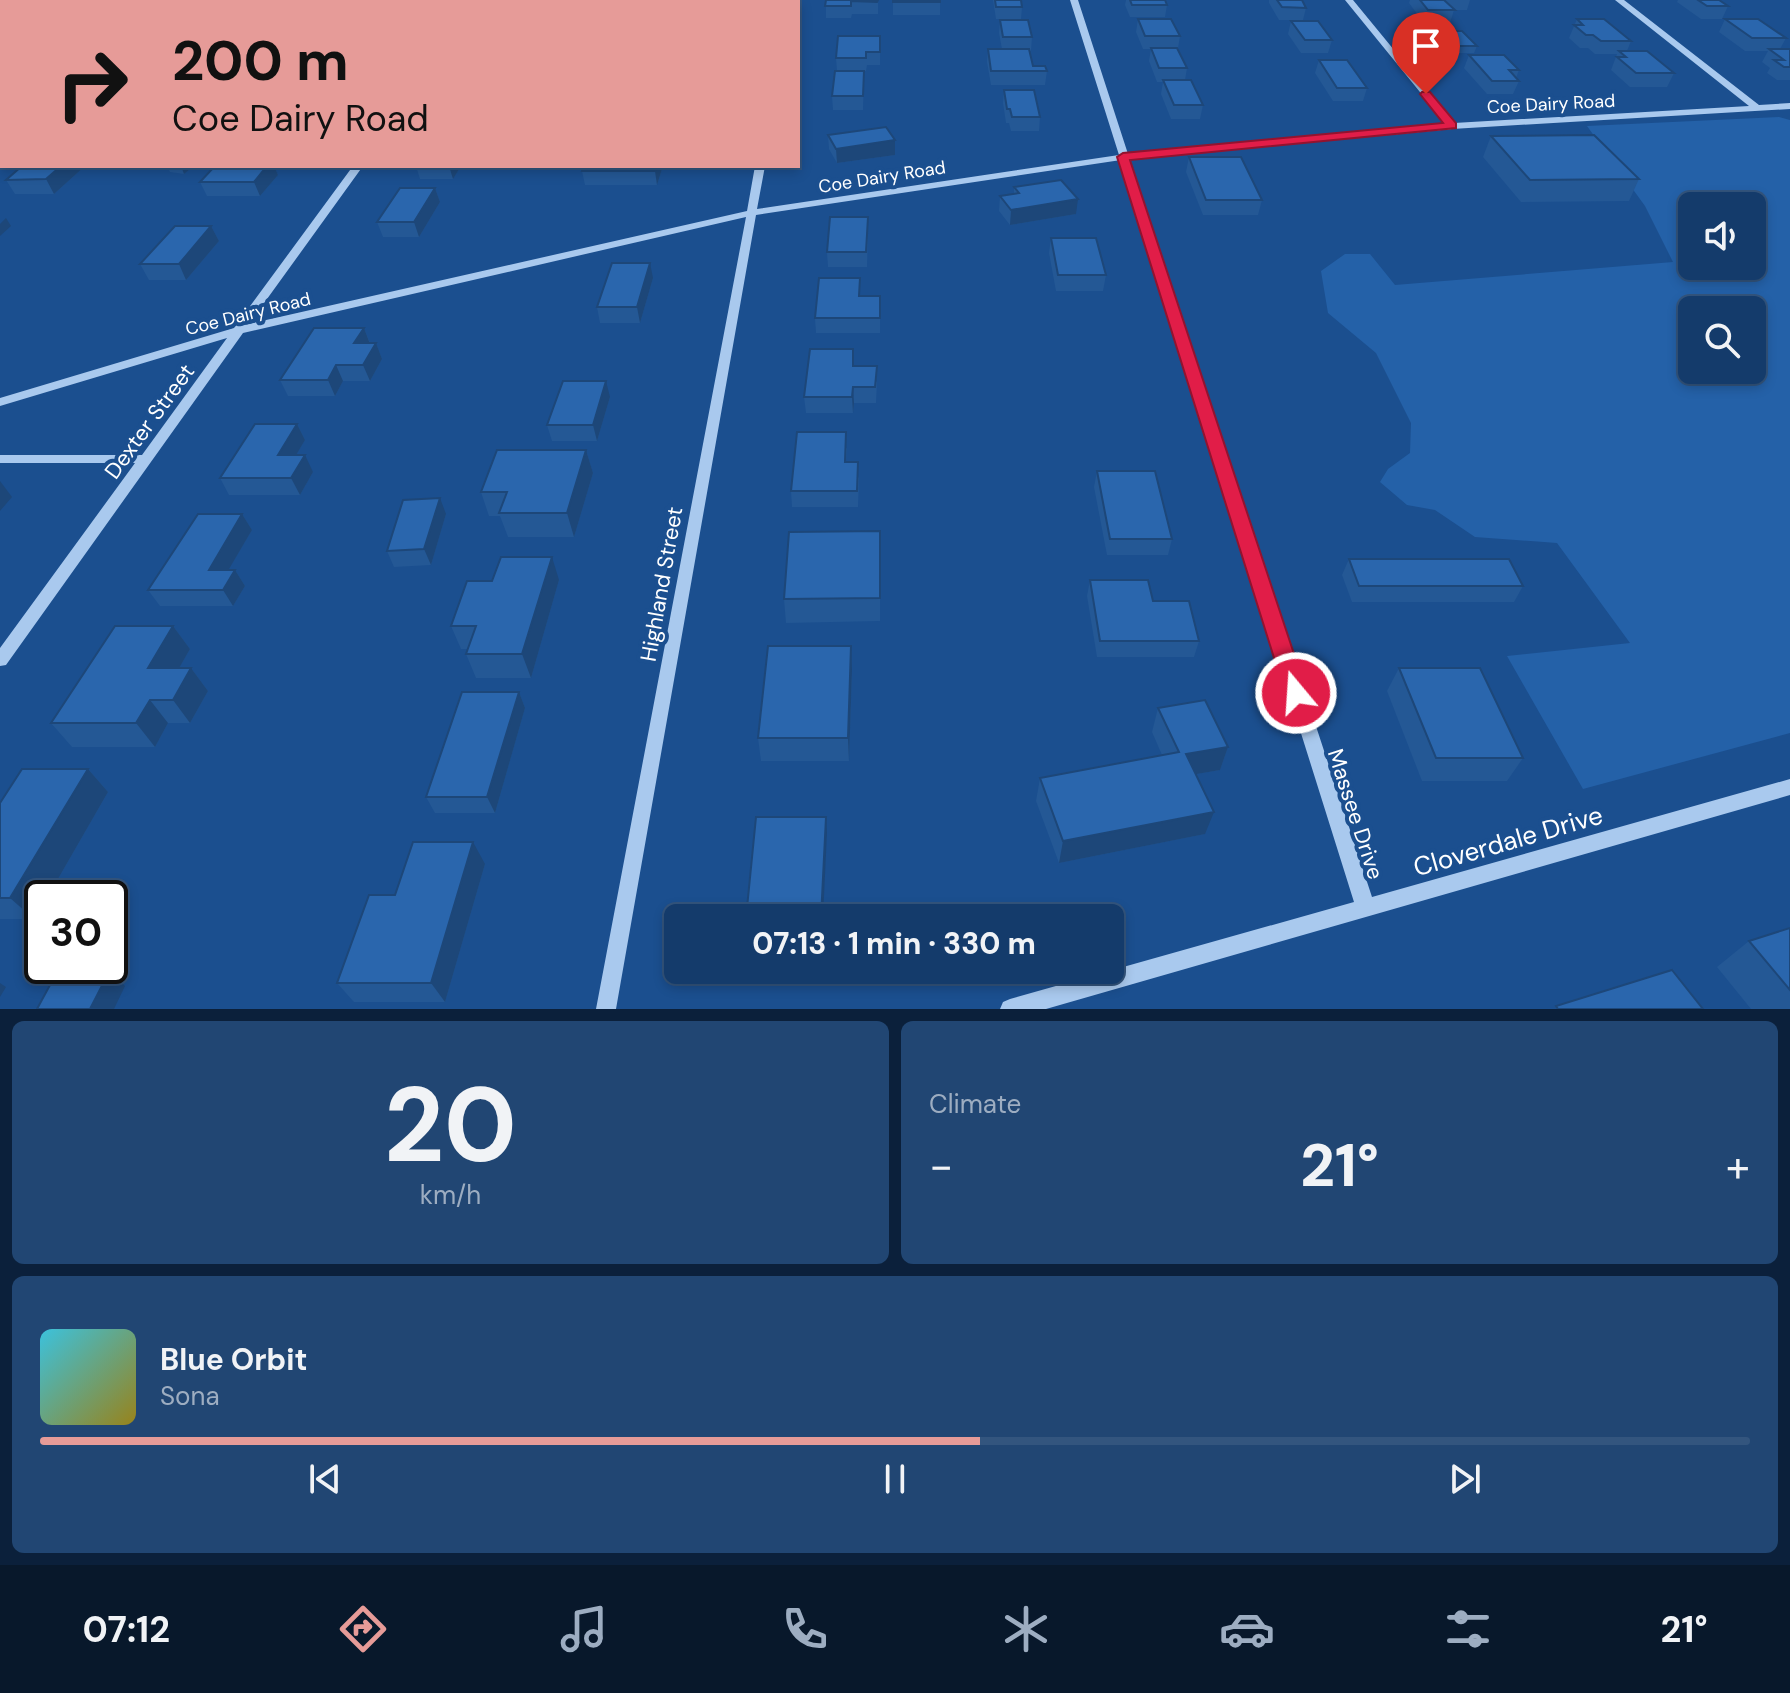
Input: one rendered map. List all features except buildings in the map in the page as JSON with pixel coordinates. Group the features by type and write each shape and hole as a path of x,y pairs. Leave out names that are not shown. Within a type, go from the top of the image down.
{"street":[{"name":"Massee Drive","path":"1074,0 1366,909"},
{"path":"1349,0 1452,126"},
{"path":"1619,0 1757,108"},
{"name":"Coe Dairy Road","path":"0,402 240,330 751,213 1123,157 1452,126 1790,106"},
{"name":"Dexter Street","path":"0,660 357,168"},
{"name":"Highland Street","path":"606,1009 760,168"},
{"path":"0,459 146,459"},
{"name":"Cloverdale Drive","path":"1010,1009 1790,787"}],"shaded area":[{"path":"1779,117 1790,120 1790,733 1583,789 1507,656 1630,643 1557,543 1475,537 1435,510 1407,505 1380,482 1388,469 1410,453 1411,423 1376,353 1328,313 1321,271 1345,254 1370,254 1395,285 1673,262 1645,206 1587,126"}],"route":[{"path":"1296,693 1123,157 1452,126 1426,94"}]}
